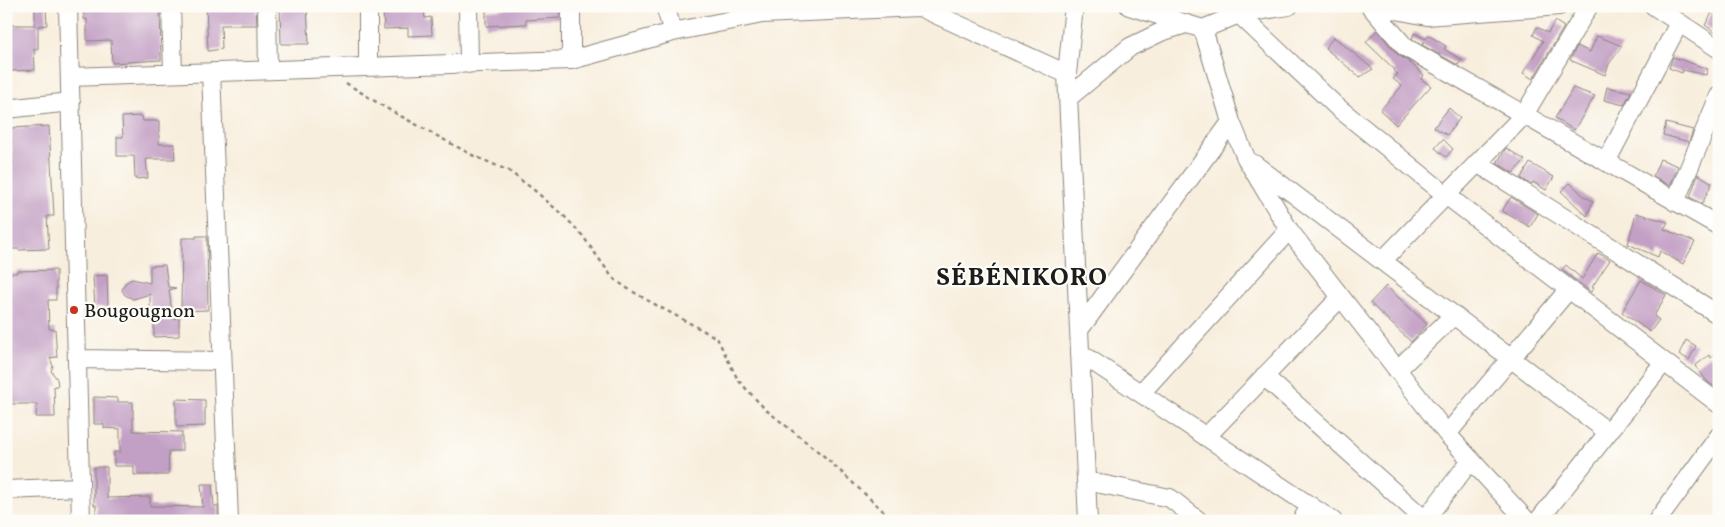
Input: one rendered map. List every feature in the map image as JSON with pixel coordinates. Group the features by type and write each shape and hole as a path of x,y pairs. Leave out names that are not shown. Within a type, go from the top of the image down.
{"street":[{"path":"68,6 81,521"},
{"path":"171,6 172,73"},
{"path":"267,6 268,70"},
{"path":"368,6 368,67"},
{"path":"468,6 469,64"},
{"path":"571,6 571,60"},
{"path":"665,6 673,32"},
{"path":"70,77 571,60 762,10 941,6"},
{"path":"1074,6 1067,74 1088,521"},
{"path":"1129,6 1204,29 1239,14 1279,7"},
{"path":"1370,6 1405,47 1719,226"},
{"path":"1376,6 1427,16 1559,6"},
{"path":"1382,261 1524,115 1589,6"},
{"path":"1654,6 1719,49"},
{"path":"920,7 1067,74"},
{"path":"1239,14 1336,106 1446,195 1719,404"},
{"path":"1606,162 1679,23"},
{"path":"1068,98 1130,47 1161,32 1186,24"},
{"path":"1204,29 1231,122 1246,158 1289,230 1447,434 1527,521"},
{"path":"211,72 229,521"},
{"path":"1676,202 1719,96"},
{"path":"6,110 71,102"},
{"path":"1079,330 1231,122"},
{"path":"1246,158 1608,432"},
{"path":"1477,163 1719,315"},
{"path":"1141,393 1289,230"},
{"path":"1447,434 1569,289"},
{"path":"1206,437 1341,297"},
{"path":"1398,370 1454,316"},
{"path":"1080,353 1333,521"},
{"path":"77,360 222,361"},
{"path":"1538,521 1664,362"},
{"path":"1264,376 1424,520 1471,460"},
{"path":"1658,521 1719,436"},
{"path":"1086,481 1170,498 1198,521"},
{"path":"6,490 80,487"},
{"path":"1301,521 1311,506"}],"path":[{"path":"322,68 386,108 472,155 509,171 534,190 564,216 582,235 612,277 625,288 717,338 738,380 765,409 825,457 894,521"}],"building":[{"path":"35,6 46,6 47,25 38,26 38,49 34,49 35,70 11,71 9,50 6,50 6,25 35,25"},
{"path":"92,6 160,6 161,60 112,63 111,40 87,41 87,19 84,19 84,9 92,10"},
{"path":"206,6 256,6 257,25 221,25 222,49 208,51"},
{"path":"280,6 307,6 309,44 281,44"},
{"path":"383,6 423,6 425,18 431,17 432,35 408,36 408,28 384,29"},
{"path":"516,6 560,6 560,18 526,20 526,24 486,26 486,10 516,8"},
{"path":"1716,6 1719,6 1719,35 1705,25"},
{"path":"1555,21 1564,27 1533,79 1523,73 1543,41 1533,35 1537,27 1548,33"},
{"path":"1377,30 1397,54 1424,75 1421,79 1431,86 1396,125 1380,110 1402,86 1393,79 1398,74 1394,72 1395,70 1366,42"},
{"path":"1414,33 1426,39 1428,35 1446,46 1444,49 1462,60 1458,65 1422,45 1425,41 1422,44 1412,39"},
{"path":"1597,36 1622,46 1609,64 1605,75 1570,60 1577,46 1590,52"},
{"path":"1334,37 1373,69 1360,77 1325,48"},
{"path":"1673,57 1708,69 1706,75 1683,70 1682,73 1669,68"},
{"path":"1607,87 1631,92 1624,105 1604,100"},
{"path":"1573,88 1595,96 1574,130 1555,118"},
{"path":"1449,108 1460,118 1447,135 1434,127"},
{"path":"142,116 143,121 159,121 159,144 174,144 175,159 146,159 148,178 135,179 134,156 117,156 117,137 123,137 122,117"},
{"path":"1666,123 1693,130 1689,142 1663,135"},
{"path":"49,126 54,216 47,216 49,249 6,249 6,236 11,236 10,217 6,217 6,165 13,164 11,128"},
{"path":"1443,139 1453,149 1446,157 1435,148"},
{"path":"1506,148 1525,160 1513,173 1497,163"},
{"path":"1660,159 1678,166 1670,186 1653,176"},
{"path":"1530,163 1554,177 1546,190 1533,182 1531,185 1521,178"},
{"path":"1698,174 1712,183 1702,204 1690,197"},
{"path":"1570,183 1584,196 1593,201 1587,216 1561,191"},
{"path":"1511,197 1538,214 1530,227 1502,211"},
{"path":"1636,213 1668,222 1664,229 1695,242 1683,264 1660,251 1658,257 1628,244"},
{"path":"196,236 207,236 208,310 181,311 182,238 196,238"},
{"path":"1598,253 1610,260 1592,287 1594,288 1591,292 1562,270 1566,265 1582,279"},
{"path":"165,265 168,287 176,288 169,290 173,319 179,318 179,336 154,337 154,312 150,312 150,294 133,299 125,295 122,290 125,283 132,279 150,283 150,266"},
{"path":"56,270 56,300 48,300 49,329 55,329 57,357 50,358 53,366 51,371 57,379 58,386 54,386 55,417 36,417 37,404 6,404 6,276 8,276 8,273 17,273 16,271"},
{"path":"107,275 108,307 95,307 93,276"},
{"path":"1641,280 1666,295 1654,316 1659,320 1650,332 1622,312"},
{"path":"1386,286 1427,324 1411,342 1370,303"},
{"path":"1686,340 1696,346 1689,360 1679,354"},
{"path":"1719,349 1719,390 1707,381 1695,366 1709,355 1711,358"},
{"path":"94,397 118,398 118,402 133,402 133,431 182,432 182,451 169,451 168,475 134,475 134,466 114,466 114,452 120,452 120,429 104,428 104,424 94,424"},
{"path":"176,399 205,400 205,426 176,427"},
{"path":"94,467 107,467 107,498 150,497 150,506 203,507 201,484 212,484 214,506 218,506 218,521 96,521"}],"place":[{"name":"Bougougnon","path":"74,310"}],"district":[{"name":"SÉBÉNIKORO","path":"1022,276"}]}
